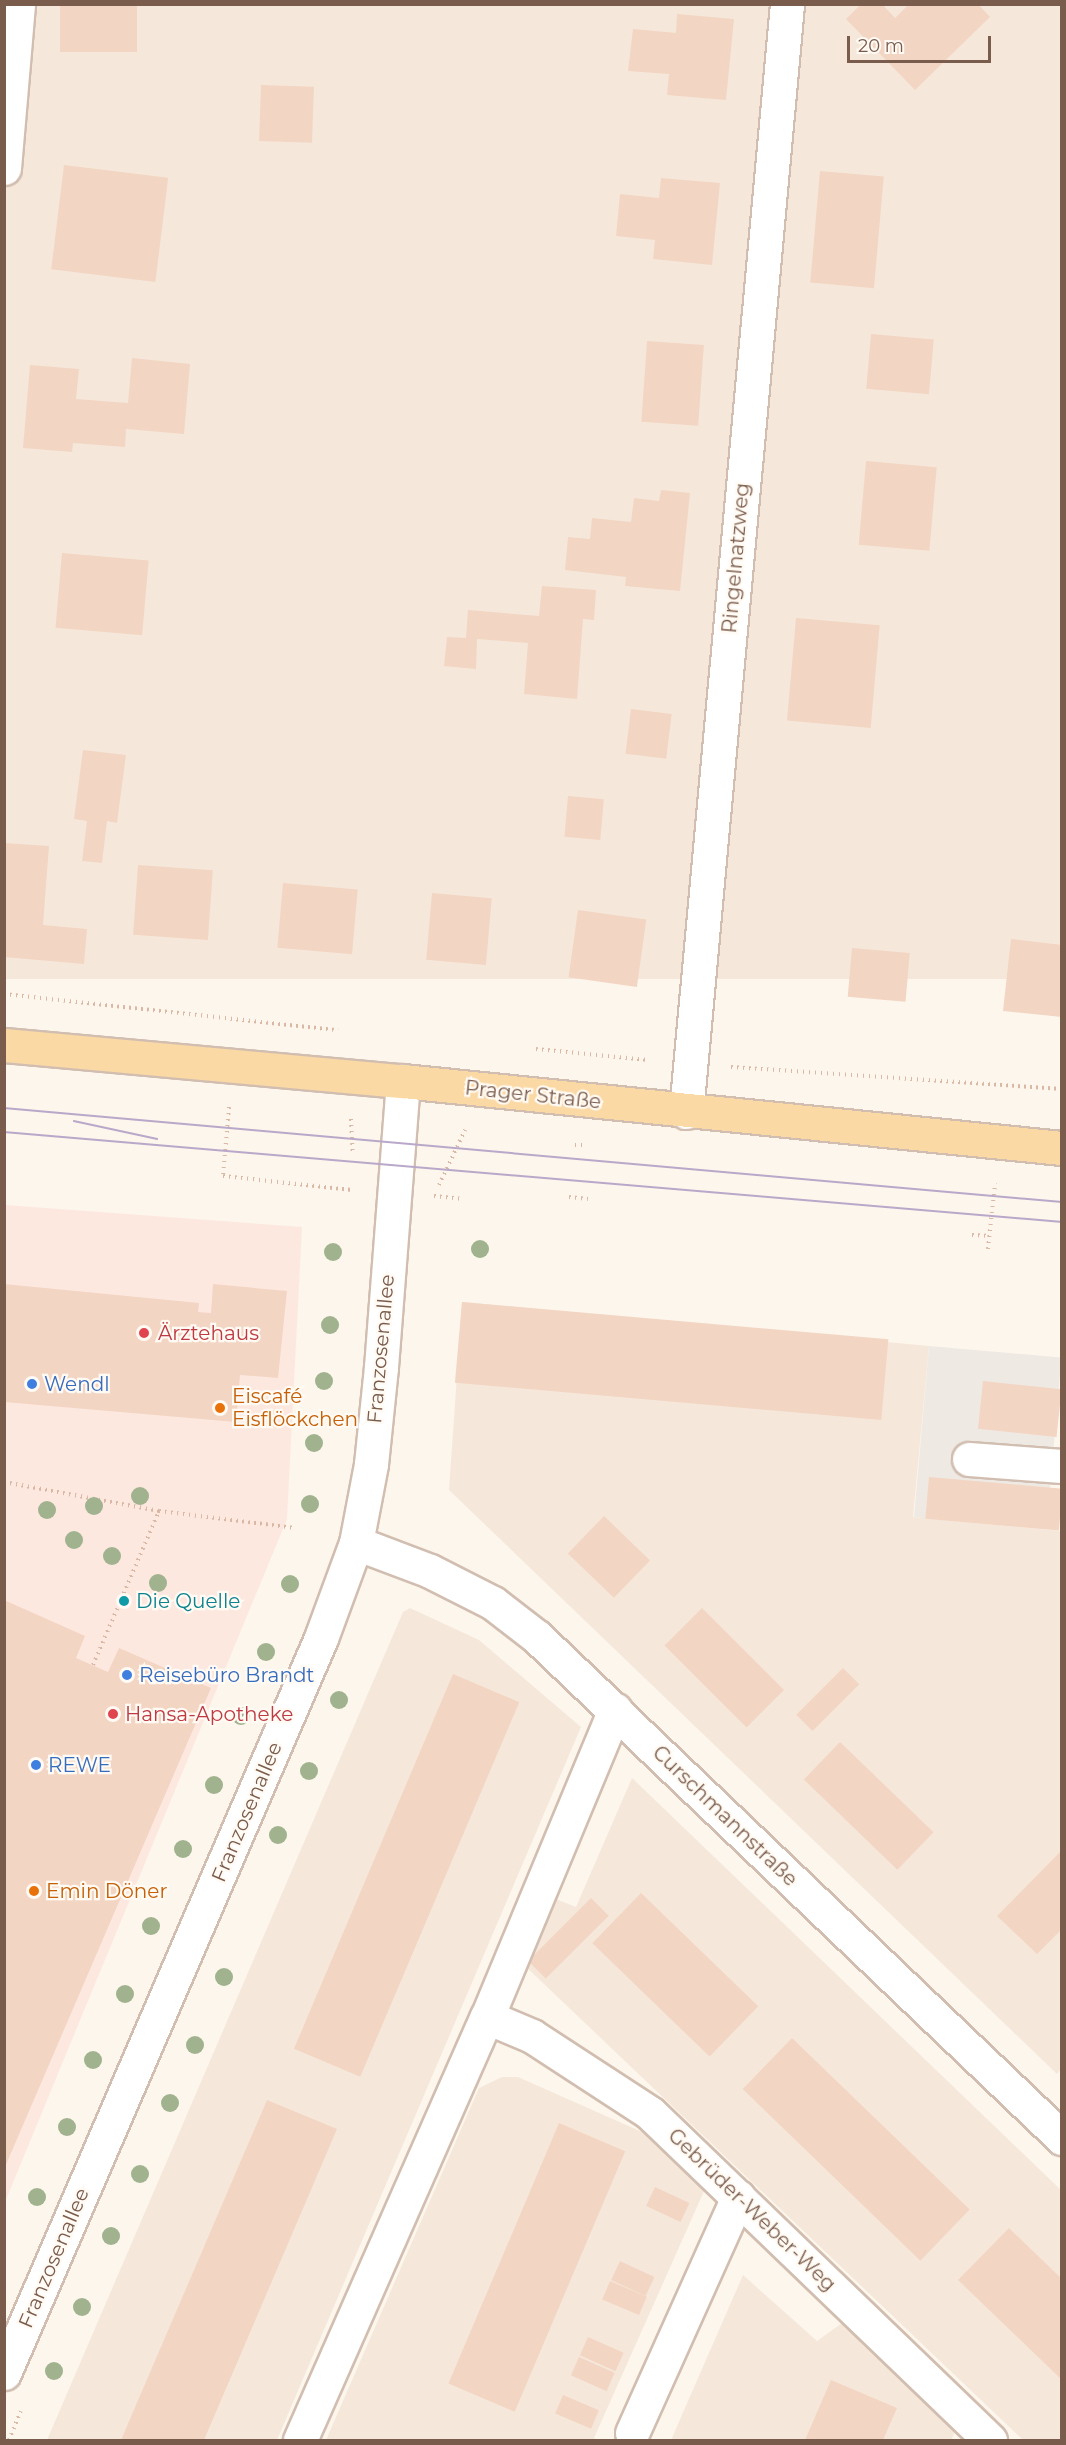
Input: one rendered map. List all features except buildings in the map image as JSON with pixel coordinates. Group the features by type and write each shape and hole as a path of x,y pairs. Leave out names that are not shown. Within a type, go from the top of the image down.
{"main road":[{"name":"Prager Straße","path":"4,1045 403,1081 686,1112 1062,1148"}],"street":[{"path":"4,168 18,4"},
{"name":"Ringelnatzweg","path":"686,1112 787,4"},
{"name":"Franzosenallee","path":"4,2373 321,1638 356,1543 371,1464 381,1367 403,1081"},
{"path":"969,1458 1062,1466"},
{"name":"Curschmannstraße","path":"356,1543 430,1571 493,1603 537,1637 1056,2122"},
{"path":"300,2440 487,2017 615,1710"},
{"name":"Gebrüder-Weber-Weg","path":"487,2017 532,2036 651,2113 990,2440"},
{"path":"632,2433 738,2197"}],"path":[{"path":"4,994 349,1031"},
{"path":"691,1064 1062,1089"},
{"path":"229,1109 223,1176 354,1190"},
{"path":"350,1110 353,1162"},
{"path":"353,1201 354,1180"},
{"path":"988,1248 996,1180"},
{"path":"569,1197 588,1199"},
{"path":"972,1235 990,1236"},
{"path":"4,1482 159,1511 295,1528"},
{"path":"93,1665 159,1511"}],"shaded area":[{"path":"4,5 1061,5 1061,979 4,979"},
{"path":"5,1205 302,1227 287,1519 5,2202"},
{"path":"462,1302 929,1346 913,1517 1061,1531 1061,2069 1057,2074 449,1490"},
{"path":"929,1346 1061,1358 1047,1529 914,1517"},
{"path":"410,1608 479,1640 581,1727 277,2440 47,2440 403,1612"},
{"path":"632,1778 1061,2190 1061,2440 1023,2440 523,1964 553,1898 576,1907"},
{"path":"502,2077 518,2077 642,2132 705,2189 594,2438 598,2440 326,2440 479,2088"},
{"path":"743,2275 817,2341 842,2323 958,2426 951,2440 671,2440"}],"tram line":[{"path":"4,1108 1062,1202"},
{"path":"74,1121 157,1139"},
{"path":"4,1132 1062,1222"}],"place":[{"name":"Ärztehaus","path":"144,1333"},
{"name":"Wendl","path":"32,1384"},
{"name":"Eiscafé Eisflöckchen","path":"220,1408"},
{"name":"Die Quelle","path":"124,1601"},
{"name":"Reisebüro Brandt","path":"127,1675"},
{"name":"Hansa-Apotheke","path":"113,1714"},
{"name":"REWE","path":"36,1765"},
{"name":"Emin Döner","path":"34,1891"}]}
